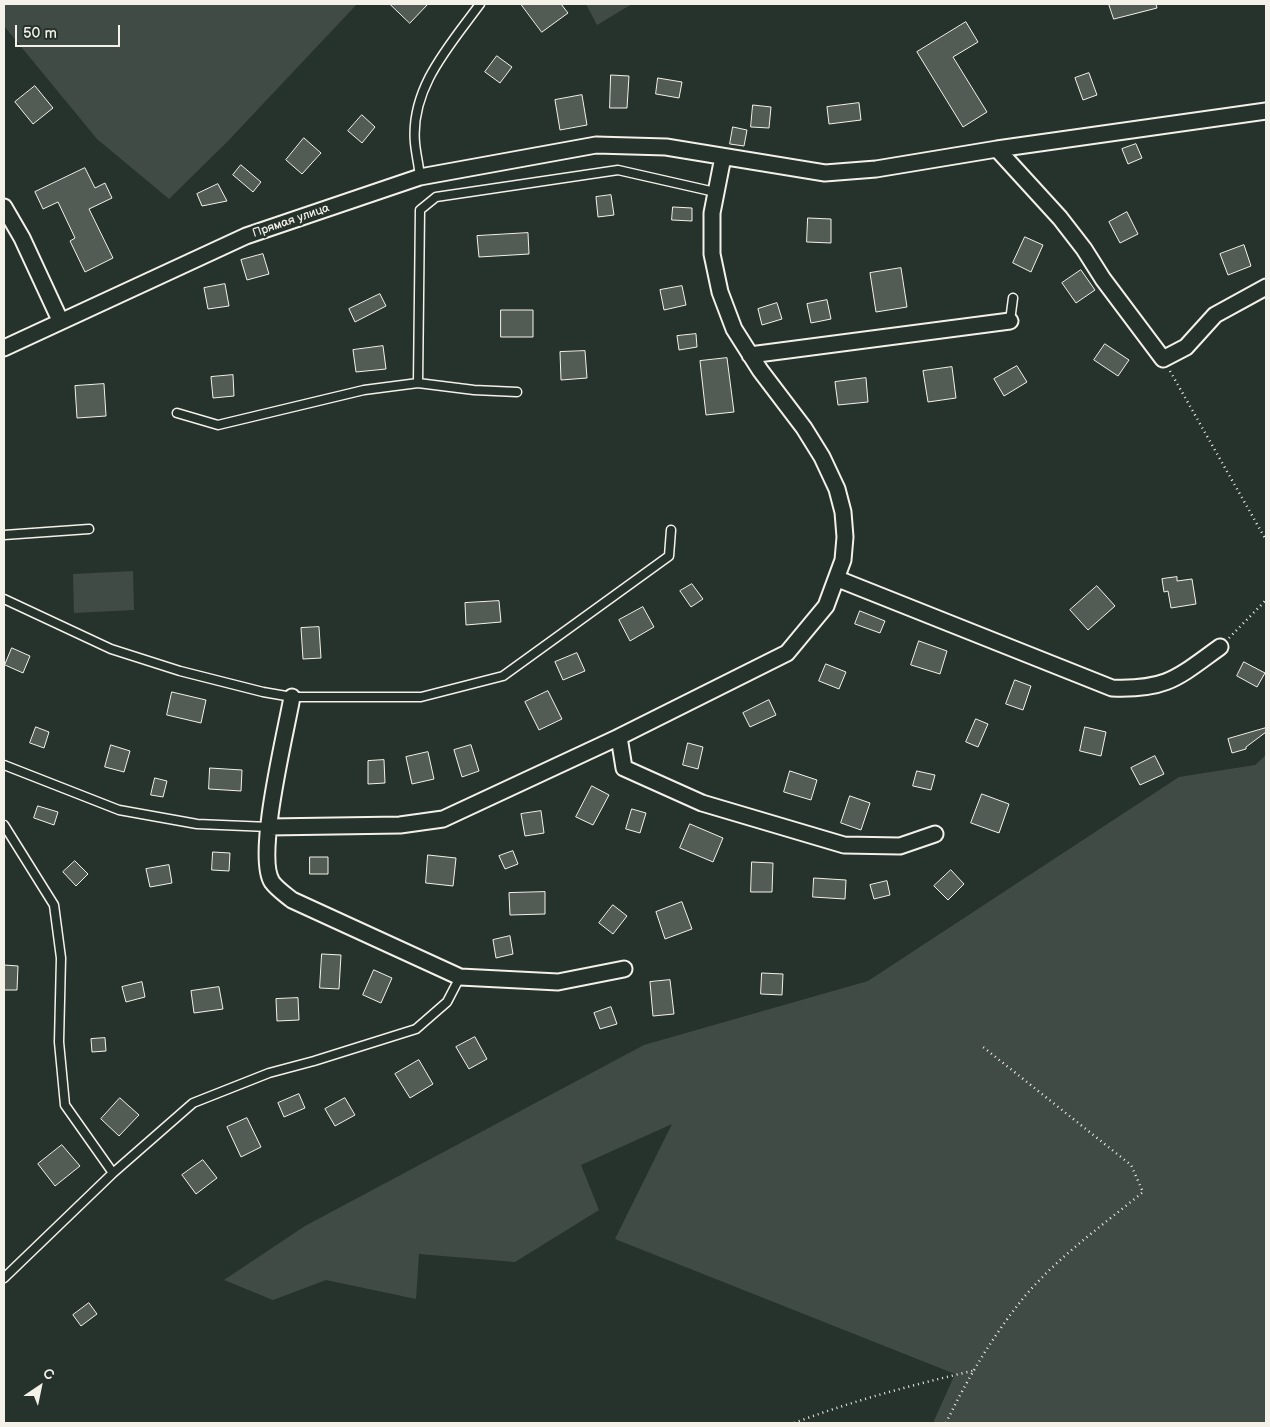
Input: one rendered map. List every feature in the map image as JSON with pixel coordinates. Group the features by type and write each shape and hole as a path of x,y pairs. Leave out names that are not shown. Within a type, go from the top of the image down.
{"street":[{"name":"Прямая улица","path":"4,348 60,320 246,236 420,177 596,145 666,147 825,173 876,169 997,149 1266,111"},
{"path":"997,149 1060,218 1084,248 1104,279 1163,359 1186,347 1215,315 1266,287"},
{"path":"269,827 400,825 443,819 619,738 787,653 826,606 838,579 843,560 845,537 843,512 837,489 822,457 804,428 750,355 734,329 720,292 712,254 712,213 723,157"},
{"path":"4,207 22,238 60,320"},
{"path":"750,355 1010,321"},
{"path":"838,579 1112,688 1155,687 1178,678 1220,648"},
{"path":"292,697 269,827 266,857 272,881 292,900 460,977 558,982 624,968"},
{"path":"619,738 624,768 702,803 844,845 900,846 936,834"}],"lane":[{"path":"420,177 415,142 417,113 424,86 445,52 480,4"},
{"path":"418,383 420,210 436,197 618,170 715,192"},
{"path":"1010,321 1013,298"},
{"path":"177,413 218,425 364,390 418,383 474,390 517,392"},
{"path":"4,535 89,529"},
{"path":"4,599 111,649 180,671 292,697 421,697 503,676 669,556 671,530"},
{"path":"4,765 119,810 197,824 269,827"},
{"path":"4,825 54,905 61,958 59,1042 65,1105 113,1173"},
{"path":"4,1278 113,1173 192,1103 270,1073 416,1029 447,1002 460,977"}],"path":[{"path":"1163,359 1266,540"},
{"path":"1220,648 1266,600"},
{"path":"946,1423 999,1331 1026,1296 1065,1256 1143,1192 1131,1165 983,1047"},
{"path":"794,1423 846,1403 896,1388 976,1370"}],"shaded area":[{"path":"4,4 357,4 228,141 169,199 97,139 4,26"},
{"path":"586,4 632,4 597,25"},
{"path":"133,571 134,610 74,613 73,574"},
{"path":"1266,755 1266,1423 933,1423 955,1374 615,1239 672,1124 581,1165 599,1210 515,1262 419,1254 416,1299 326,1280 273,1300 224,1280 305,1226 644,1045 868,981 1179,777 1255,765"}],"building":[{"path":"390,4 428,4 410,23"},
{"path":"521,4 561,4 568,13 542,32"},
{"path":"1109,4 1156,4 1157,8 1114,19"},
{"path":"966,22 978,42 953,57 987,112 963,127 917,52"},
{"path":"497,56 512,67 500,83 485,72"},
{"path":"1089,73 1097,95 1083,100 1075,78"},
{"path":"611,75 629,76 627,108 610,108"},
{"path":"658,78 682,82 679,98 656,94"},
{"path":"35,86 53,108 33,124 15,102"},
{"path":"582,95 587,125 560,130 555,100"},
{"path":"859,103 861,120 829,124 827,107"},
{"path":"753,105 771,107 769,128 751,127"},
{"path":"362,115 375,127 362,143 348,131"},
{"path":"733,127 747,130 744,146 730,144"},
{"path":"304,138 321,153 302,174 286,160"},
{"path":"1136,144 1142,158 1128,164 1122,149"},
{"path":"241,165 261,182 253,192 233,175"},
{"path":"85,168 95,188 105,183 112,198 89,209 113,258 85,272 70,241 75,238 58,202 43,209 35,192"},
{"path":"218,184 227,201 202,206 197,194"},
{"path":"611,195 614,215 598,217 596,197"},
{"path":"673,207 692,208 692,221 672,220"},
{"path":"1127,212 1138,234 1120,243 1109,222"},
{"path":"808,218 831,219 831,243 807,242"},
{"path":"528,233 529,254 479,257 477,236"},
{"path":"1025,237 1043,245 1031,272 1013,263"},
{"path":"1244,245 1251,266 1228,275 1220,254"},
{"path":"263,254 269,274 247,280 241,260"},
{"path":"901,268 907,307 876,312 870,273"},
{"path":"1081,270 1095,290 1076,303 1062,283"},
{"path":"225,284 229,306 208,309 204,288"},
{"path":"682,286 686,305 664,310 660,290"},
{"path":"380,294 386,306 355,322 349,309"},
{"path":"827,300 831,319 811,323 807,304"},
{"path":"777,303 782,319 762,325 758,309"},
{"path":"501,310 533,310 533,337 501,337"},
{"path":"696,334 697,347 679,350 677,336"},
{"path":"1105,344 1129,360 1118,376 1094,360"},
{"path":"383,346 386,369 356,372 353,350"},
{"path":"585,351 587,378 561,380 560,352"},
{"path":"727,358 734,412 706,415 700,361"},
{"path":"1017,366 1027,382 1004,396 994,379"},
{"path":"952,367 956,398 928,402 923,371"},
{"path":"233,375 234,396 213,398 211,377"},
{"path":"866,378 868,402 838,405 835,382"},
{"path":"104,384 106,416 77,418 75,386"},
{"path":"1177,577 1177,581 1192,579 1196,604 1171,608 1168,591 1164,592 1162,579"},
{"path":"692,584 703,599 691,607 680,591"},
{"path":"1097,586 1115,606 1088,630 1070,610"},
{"path":"499,601 501,622 466,625 465,603"},
{"path":"643,607 654,627 630,641 619,620"},
{"path":"860,611 885,621 880,633 855,624"},
{"path":"319,627 321,658 303,659 301,628"},
{"path":"919,641 947,651 940,674 911,665"},
{"path":"12,648 30,656 23,673 5,665"},
{"path":"577,653 585,671 563,680 555,662"},
{"path":"1244,662 1265,673 1257,687 1237,676"},
{"path":"826,664 846,672 839,689 819,681"},
{"path":"1015,680 1031,686 1023,710 1006,704"},
{"path":"548,691 562,719 539,730 525,702"},
{"path":"172,692 206,700 201,723 167,715"},
{"path":"769,700 776,715 750,727 743,713"},
{"path":"976,719 988,724 978,747 966,742"},
{"path":"36,727 49,732 44,748 30,743"},
{"path":"1085,727 1106,732 1101,756 1080,751"},
{"path":"1266,728 1266,732 1246,747 1246,749 1232,753 1228,739"},
{"path":"688,743 703,747 698,769 683,765"},
{"path":"111,745 130,751 124,772 105,767"},
{"path":"471,745 479,771 462,777 454,750"},
{"path":"428,752 434,779 412,784 406,757"},
{"path":"1155,756 1164,774 1140,785 1131,768"},
{"path":"384,760 385,783 368,784 368,761"},
{"path":"210,768 242,770 241,791 209,789"},
{"path":"790,771 817,780 811,800 784,792"},
{"path":"917,771 935,775 931,790 913,786"},
{"path":"155,778 167,781 163,797 151,795"},
{"path":"592,786 609,795 593,825 576,817"},
{"path":"982,794 1009,804 999,833 971,823"},
{"path":"850,796 870,803 861,830 841,823"},
{"path":"38,806 58,812 54,825 34,818"},
{"path":"632,809 646,813 640,833 626,829"},
{"path":"541,811 544,833 525,836 521,814"},
{"path":"690,824 723,838 713,862 680,848"},
{"path":"513,851 518,864 505,869 499,856"},
{"path":"213,852 230,853 229,871 212,870"},
{"path":"428,855 456,858 453,886 426,883"},
{"path":"310,857 328,857 328,874 310,874"},
{"path":"75,861 88,874 76,886 63,872"},
{"path":"752,862 773,863 772,892 751,892"},
{"path":"169,865 172,883 150,887 146,869"},
{"path":"951,870 964,884 948,900 934,886"},
{"path":"814,878 846,880 845,899 813,897"},
{"path":"887,881 890,895 874,899 870,885"},
{"path":"545,892 545,914 510,915 509,893"},
{"path":"682,902 692,929 665,939 656,912"},
{"path":"613,905 627,916 613,934 599,923"},
{"path":"510,936 513,954 496,958 493,940"},
{"path":"322,954 341,955 339,989 320,988"},
{"path":"4,965 18,966 17,990 4,990"},
{"path":"374,970 392,978 381,1003 363,995"},
{"path":"762,973 783,974 782,995 761,994"},
{"path":"670,980 674,1014 653,1016 650,982"},
{"path":"142,982 145,997 126,1002 122,987"},
{"path":"219,987 223,1009 194,1013 191,991"},
{"path":"298,998 299,1020 277,1021 276,999"},
{"path":"611,1007 617,1024 600,1029 594,1013"},
{"path":"475,1037 487,1059 469,1069 456,1047"},
{"path":"105,1038 106,1051 92,1052 91,1039"},
{"path":"419,1060 433,1084 410,1098 395,1074"},
{"path":"299,1094 305,1108 284,1117 278,1103"},
{"path":"120,1098 139,1115 119,1136 101,1119"},
{"path":"345,1098 355,1115 335,1126 325,1109"},
{"path":"247,1118 261,1147 241,1157 227,1127"},
{"path":"62,1145 80,1166 55,1186 38,1164"},
{"path":"203,1160 217,1178 196,1194 182,1175"},
{"path":"89,1303 97,1314 81,1326 73,1315"}]}
